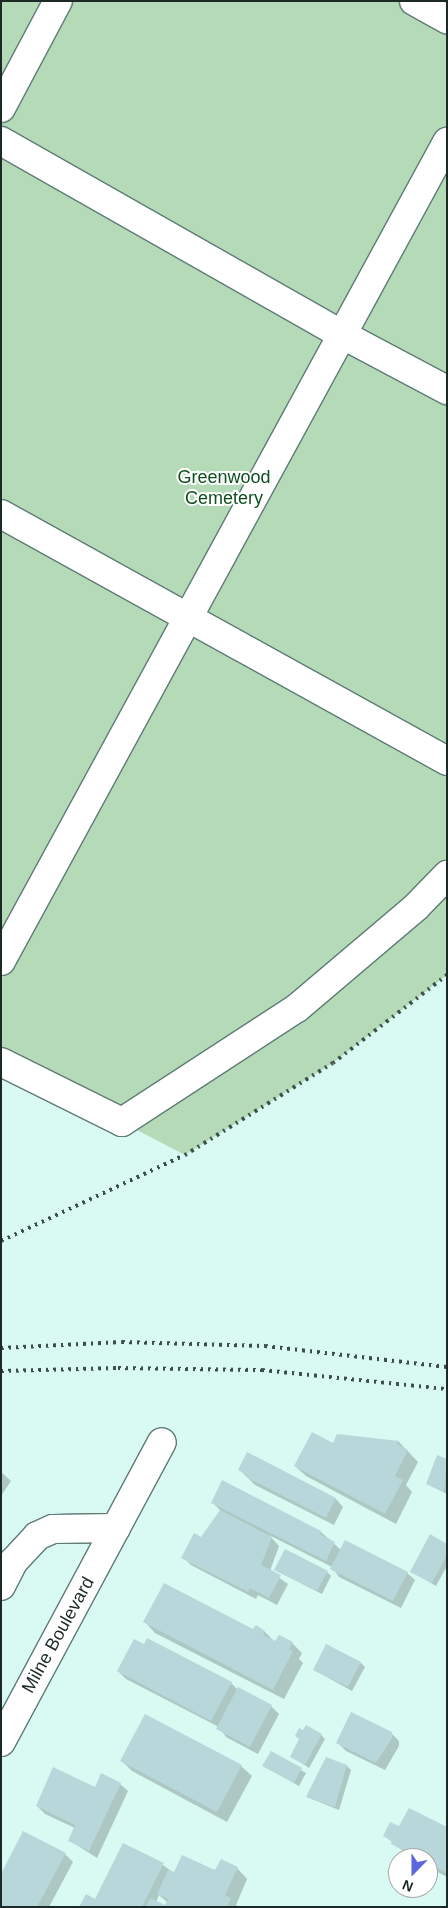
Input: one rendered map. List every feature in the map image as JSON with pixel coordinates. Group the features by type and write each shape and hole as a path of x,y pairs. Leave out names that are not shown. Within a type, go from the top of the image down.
{"street":[{"path":"1,108 58,1"},
{"path":"414,1 447,19"},
{"path":"1,141 343,336 447,390"},
{"path":"1,961 191,618 447,142"},
{"path":"1,514 447,761"},
{"path":"1,1062 122,1122 297,1008 416,907 447,875"},
{"name":"Milne Boulevard","path":"1,1742 162,1442"},
{"path":"1,1586 14,1562 37,1536 52,1528 116,1528"}],"green space":[{"name":"Greenwood Cemetery","path":"1,1 447,1 447,975 333,1063 185,1155 1,1059"}],"building":[{"path":"312,1432 333,1443 337,1434 399,1441 397,1444 408,1450 395,1476 403,1480 385,1514 294,1466"},
{"path":"247,1452 336,1498 326,1518 246,1477 247,1475 238,1470"},
{"path":"437,1455 447,1459 444,1492 426,1484"},
{"path":"222,1480 321,1531 320,1534 335,1542 326,1561 211,1503"},
{"path":"220,1510 272,1537 261,1565 281,1575 269,1598 250,1588 248,1592 181,1558 194,1533 201,1537"},
{"path":"430,1534 447,1544 447,1555 432,1583 410,1572"},
{"path":"345,1540 408,1572 393,1601 330,1569"},
{"path":"285,1549 328,1571 317,1591 274,1570"},
{"path":"164,1583 253,1629 256,1625 265,1631 263,1635 275,1641 279,1635 293,1642 289,1649 293,1651 273,1690 143,1622"},
{"path":"147,1638 232,1682 211,1721 117,1671 134,1639 144,1644"},
{"path":"326,1644 361,1662 348,1687 313,1670"},
{"path":"238,1687 272,1705 250,1747 216,1729"},
{"path":"351,1712 392,1732 392,1738 376,1763 336,1743"},
{"path":"145,1714 242,1765 217,1812 120,1761"},
{"path":"306,1725 322,1734 305,1765 290,1757 299,1739 295,1736 299,1728 303,1730"},
{"path":"271,1751 302,1768 294,1783 262,1766"},
{"path":"326,1757 347,1765 335,1807 306,1797"},
{"path":"53,1767 95,1787 101,1773 121,1783 89,1851 68,1841 75,1825 36,1806"},
{"path":"409,1808 447,1827 447,1873 438,1868 438,1848 399,1848 391,1844 392,1841 383,1836 390,1822 399,1826"},
{"path":"23,1831 66,1853 37,1907 1,1907 1,1874"},
{"path":"123,1843 164,1863 142,1907 79,1907 86,1894 95,1899"},
{"path":"182,1855 215,1870 221,1859 238,1867 225,1895 231,1898 227,1907 146,1907 150,1898 165,1905 168,1899 157,1894 168,1870 174,1872"}],"railway":[{"path":"1,1241 185,1155 333,1063 447,975"},
{"path":"1,1348 122,1342 265,1346 447,1367"},
{"path":"1,1371 118,1368 262,1370 447,1389"}]}
